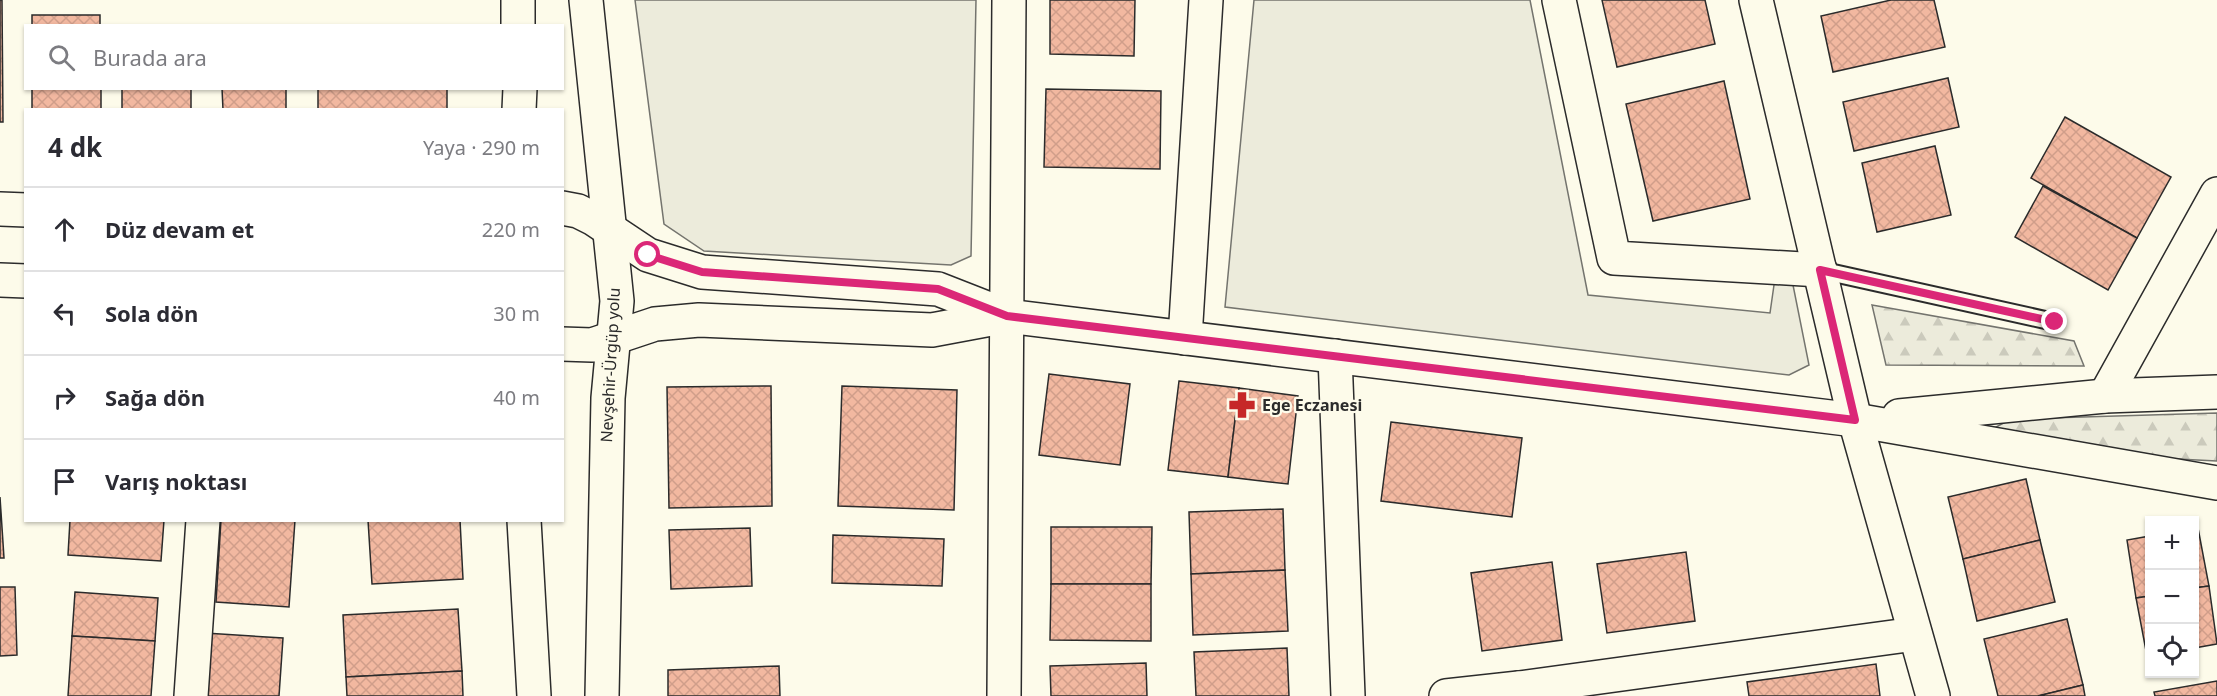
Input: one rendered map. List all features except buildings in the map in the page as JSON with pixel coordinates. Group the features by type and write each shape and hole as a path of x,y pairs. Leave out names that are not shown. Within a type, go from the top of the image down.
{"main road":[{"path":"518,0 518,24"},
{"name":"Nevşehir-Ürgüp yolu","path":"586,0 616,302 608,398 602,696"},
{"path":"1004,696 1009,0"},
{"path":"1185,338 1206,0"},
{"path":"1559,0 1614,258 1820,270"},
{"path":"1756,0 1855,420 1933,696"},
{"path":"519,108 520,90"},
{"path":"2105,396 2217,194"},
{"path":"564,208 578,211 594,219 648,255 702,272 938,289 1007,316 1855,420 2217,483"},
{"path":"0,209 24,210"},
{"path":"0,280 24,281"},
{"path":"564,344 591,345 655,324 699,320 932,330 1007,316"},
{"path":"1335,356 1348,696"},
{"path":"1855,420 2105,396 2217,392"},
{"path":"191,696 203,522"},
{"path":"524,522 534,696"},
{"path":"512,696 529,606"},
{"path":"1446,696 1521,692 1915,634"}],"lane":[{"path":"1820,270 2055,322"}],"green space":[{"path":"635,0 976,0 971,256 951,265 704,251 664,224"},
{"path":"1254,0 1530,0 1588,295 1770,313 1775,278 1792,280 1809,365 1789,375 1225,307"},
{"path":"1872,305 2074,341 2084,366 1886,365"},
{"path":"2217,413 2217,461 2138,457 2010,436 1996,427 2011,419"}],"place":[{"name":"Ege Eczanesi","path":"1242,405"}],"route":[{"path":"648,255 702,272 938,289 1007,316 1855,420 1820,270 2055,322"}]}
